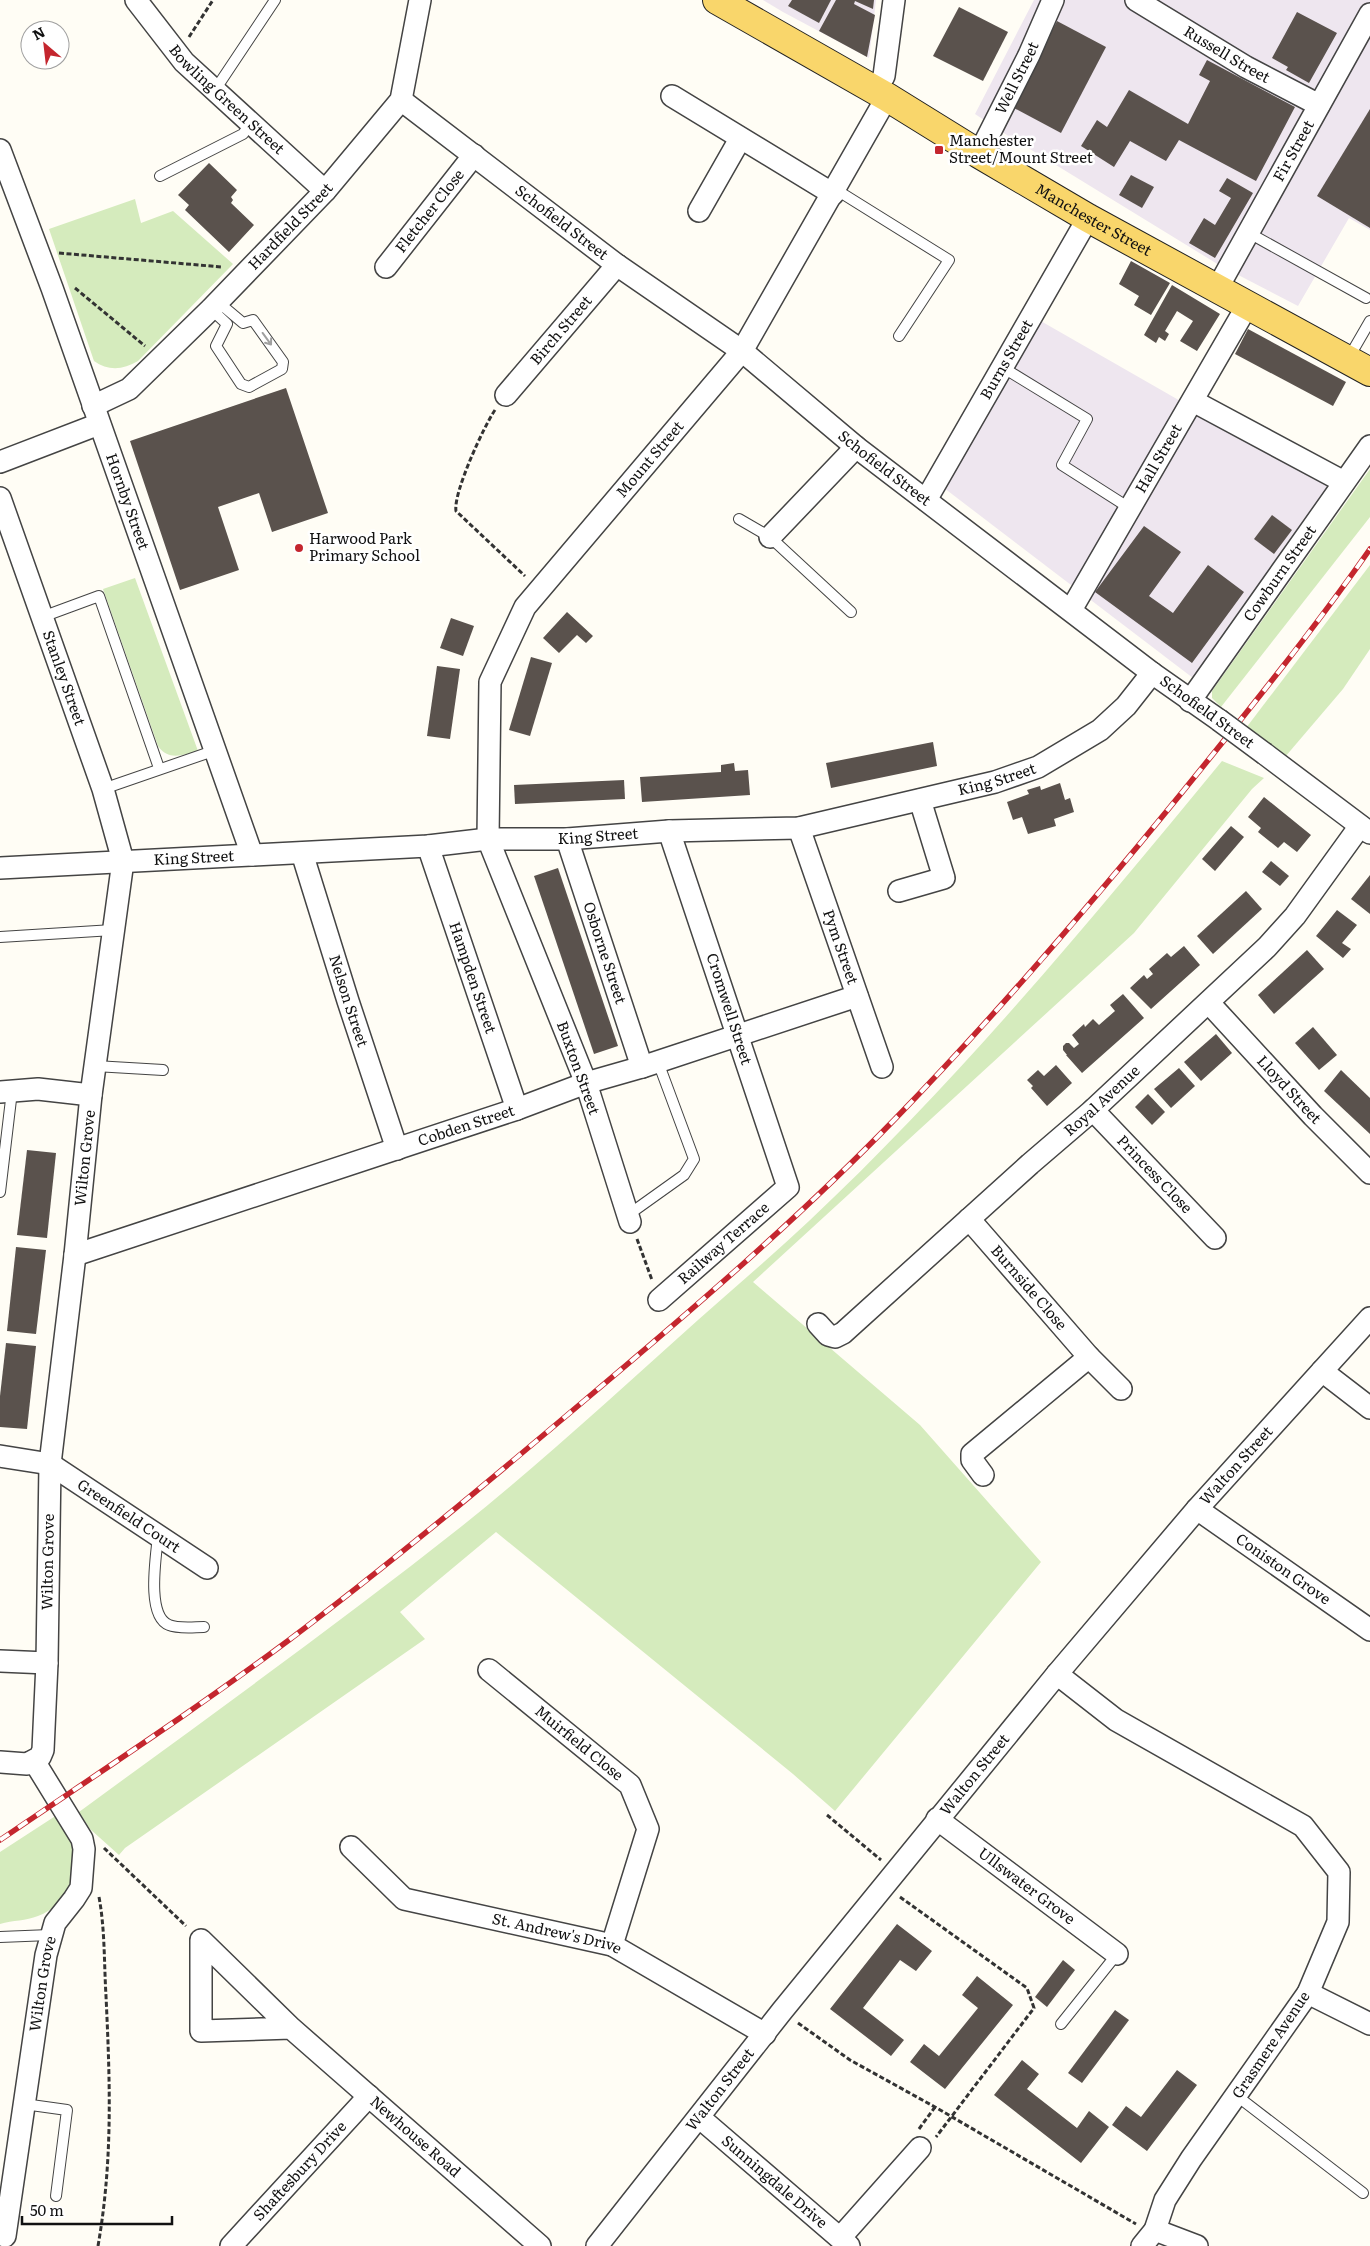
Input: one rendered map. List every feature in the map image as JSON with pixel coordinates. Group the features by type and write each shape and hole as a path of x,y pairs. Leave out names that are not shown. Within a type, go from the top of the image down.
{"main road":[{"name":"Manchester Street","path":"717,0 881,93 979,154 1088,218 1359,366"}],"street":[{"name":"Bowling Green Street","path":"136,0 178,54 214,90 326,191"},
{"name":"Hardfield Street","path":"0,462 96,415 129,389 161,360 326,191 401,100 420,0"},
{"name":"Mount Street","path":"488,839 490,682 525,607 742,351 834,191 881,93 894,0"},
{"name":"Well Street","path":"979,154 1029,55 1053,0"},
{"name":"Russell Street","path":"1136,0 1246,67 1319,105"},
{"name":"Fir Street","path":"1217,289 1370,14"},
{"path":"672,96 740,139 834,191"},
{"name":"Schofield Street","path":"401,100 617,265 742,351 856,447 1152,673 1265,754 1365,830"},
{"path":"699,211 740,139"},
{"name":"Hornby Street","path":"0,150 4,172 52,288 252,855"},
{"name":"Fletcher Close","path":"386,267 474,156"},
{"name":"Burns Street","path":"926,500 1088,218"},
{"name":"Birch Street","path":"506,395 617,265"},
{"name":"Hall Street","path":"1071,610 1247,306"},
{"path":"1193,400 1344,482"},
{"name":"Cowburn Street","path":"1190,701 1370,446"},
{"path":"770,537 856,447"},
{"name":"Stanley Street","path":"0,498 4,521 42,617 102,789 123,861"},
{"name":"King Street","path":"0,868 428,846 488,839 567,839 669,831 799,828 996,782 1038,767 1100,730 1126,706 1152,673"},
{"path":"899,891 944,878 920,800"},
{"name":"Pym Street","path":"799,828 882,1067"},
{"name":"Royal Avenue","path":"818,1324 828,1335 835,1337 843,1333 1093,1110 1209,1004 1295,916 1365,830"},
{"name":"Cromwell Street","path":"669,831 788,1187"},
{"name":"Buxton Street","path":"488,839 586,1083 629,1218"},
{"name":"Osborne Street","path":"567,839 650,1065"},
{"name":"Hampden Street","path":"428,846 517,1109"},
{"name":"Nelson Street","path":"302,853 397,1149"},
{"name":"Wilton Grove","path":"4,2236 50,1935 55,1923 74,1899 80,1888 84,1860 82,1839 34,1761 40,1757 43,1750 47,1663 50,1464 75,1255 91,1095 123,861"},
{"name":"Cobden Street","path":"75,1255 517,1109 586,1083 650,1065 858,996"},
{"name":"Lloyd Street","path":"1209,1004 1313,1116 1370,1173"},
{"path":"6,1092 38,1089 91,1095"},
{"name":"Princess Close","path":"1093,1110 1215,1238"},
{"name":"Railway Terrace","path":"659,1300 788,1187"},
{"name":"Burnside Close","path":"969,1219 1090,1357 1121,1389"},
{"name":"Walton Street","path":"596,2246 700,2118 782,2011 1057,1674 1196,1508 1370,1318"},
{"path":"982,1475 972,1460 972,1454 1090,1357"},
{"path":"1322,1371 1370,1408"},
{"path":"0,1456 50,1464"},
{"name":"Greenfield Court","path":"50,1464 207,1568"},
{"name":"Coniston Grove","path":"1196,1508 1370,1630"},
{"path":"0,1661 47,1663"},
{"name":"Muirfield Close","path":"489,1670 630,1785 648,1829 612,1945"},
{"name":"Grasmere Avenue","path":"1057,1674 1116,1720 1302,1826 1339,1872 1338,1922 1308,1993 1165,2200 1149,2238"},
{"path":"0,1762 27,1764 34,1761"},
{"name":"Ullswater Grove","path":"937,1819 1117,1954"},
{"name":"St. Andrew's Drive","path":"351,1847 404,1900 612,1945 765,2034"},
{"path":"201,1940 201,2030 291,2028"},
{"name":"Newhouse Road","path":"201,1940 291,2028 540,2246"},
{"path":"1308,1993 1370,2024"},
{"name":"Shaftesbury Drive","path":"233,2245 369,2096"},
{"name":"Sunningdale Drive","path":"700,2118 844,2242"},
{"path":"844,2242 920,2148"},
{"path":"1149,2238 1197,2246"}],"lane":[{"path":"214,90 275,0"},
{"path":"160,176 243,134 251,123"},
{"path":"834,191 949,260 899,336"},
{"path":"1249,233 1366,298"},
{"path":"214,306 243,323 253,320 283,362 282,370 249,387 241,384 216,346 228,324 214,306"},
{"path":"1359,366 1370,321"},
{"path":"1002,367 1087,419 1062,465 1131,509"},
{"path":"739,519 770,537 851,612"},
{"path":"42,617 99,596 159,768"},
{"path":"102,789 216,750"},
{"path":"0,937 113,930"},
{"path":"629,1218 684,1175 694,1159 650,1065"},
{"path":"95,1066 163,1070"},
{"path":"0,1192 6,1092"},
{"path":"158,1535 155,1588 156,1608 160,1620 170,1626 204,1627"},
{"path":"0,1937 50,1935"},
{"path":"1061,2024 1117,1954"},
{"path":"1237,2096 1364,2194"},
{"path":"24,2104 68,2110 56,2196"}],"path":[{"path":"178,54 213,0"},
{"path":"38,251 235,268 243,274"},
{"path":"52,288 70,284 161,360"},
{"path":"506,395 488,423 465,475 455,504 456,511 540,590"},
{"path":"629,1218 659,1300"},
{"path":"827,1815 889,1879 1026,1988 1034,2008 933,2140 920,2148"},
{"path":"82,1839 91,1836 201,1940"},
{"path":"98,2246 106,2203 111,2110 110,2052 99,1893"},
{"path":"782,2011 850,2060 1142,2228 1149,2238"}],"shaded area":[{"path":"763,0 876,0 869,58 783,12"},
{"path":"1034,0 1370,0 1370,230 1349,218 1298,306 1219,265 975,114"},
{"path":"1039,320 1334,489 1193,678 944,488"}],"green space":[{"path":"135,199 141,223 173,211 233,264 138,361 121,368 110,368 94,361 49,229"},
{"path":"1370,469 1370,517 1221,707 1212,698 1212,691"},
{"path":"1370,565 1370,649 1343,689 1285,757 1246,728"},
{"path":"135,578 198,751 176,756 166,754 158,746 103,589"},
{"path":"1222,761 1264,778 1252,789 1134,933 753,1282 920,1425 1041,1562 835,1811 793,1774 496,1532 400,1612 425,1639 125,1848 119,1855 90,1829 79,1812 320,1635 462,1526 581,1425 809,1221 919,1112 971,1055 1074,939"},
{"path":"57,1815 70,1835 74,1849 73,1873 65,1894 48,1911 38,1916 0,1924 0,1852"}],"building":[{"path":"792,0 831,0 819,23 788,6"},
{"path":"836,0 874,0 873,9 855,1 854,4 875,15 867,57 819,31"},
{"path":"959,7 1008,32 983,81 933,56"},
{"path":"1297,12 1337,33 1309,83 1286,70 1288,67 1272,58"},
{"path":"1057,21 1106,47 1061,133 1012,107"},
{"path":"1207,60 1295,107 1256,181 1179,140 1166,161 1130,141 1114,167 1081,146 1097,120 1107,127 1129,90 1188,124 1210,81 1199,75"},
{"path":"1370,109 1370,228 1317,196"},
{"path":"209,163 237,190 231,197 233,200 231,203 254,225 229,252 185,210 189,205 178,195"},
{"path":"1131,175 1154,187 1142,208 1119,195"},
{"path":"1227,178 1253,193 1215,258 1189,243 1204,218 1215,225 1231,198 1219,191"},
{"path":"1131,261 1170,283 1151,315 1134,305 1139,296 1119,284"},
{"path":"1172,285 1220,314 1197,351 1180,341 1193,321 1177,311 1165,331 1169,334 1165,341 1159,337 1156,343 1144,335"},
{"path":"1248,329 1346,382 1333,406 1235,354"},
{"path":"286,388 328,513 272,532 259,493 218,507 239,570 180,590 130,441"},
{"path":"1272,515 1292,530 1274,554 1254,539"},
{"path":"1144,526 1181,552 1149,596 1173,613 1208,565 1244,592 1192,663 1095,592"},
{"path":"567,612 593,636 586,643 577,635 559,653 543,638"},
{"path":"451,618 474,626 463,656 440,648"},
{"path":"531,657 552,663 530,736 509,730"},
{"path":"437,666 460,669 450,739 427,736"},
{"path":"933,742 937,766 831,788 826,763"},
{"path":"734,763 735,771 748,770 750,795 642,802 640,777 721,772 721,765"},
{"path":"624,780 625,799 515,804 514,785"},
{"path":"1060,783 1065,800 1070,798 1074,812 1054,819 1056,826 1028,834 1022,817 1013,820 1007,802 1029,794 1027,790 1040,786 1041,790"},
{"path":"1264,797 1311,835 1297,852 1284,842 1278,848 1258,832 1261,828 1248,817"},
{"path":"1231,826 1244,837 1215,871 1202,859"},
{"path":"1271,861 1289,876 1280,886 1262,872"},
{"path":"558,868 618,1046 594,1054 534,876"},
{"path":"1370,875 1370,914 1351,899"},
{"path":"1246,891 1262,909 1213,954 1197,936"},
{"path":"1337,910 1357,925 1342,943 1351,949 1343,958 1316,936"},
{"path":"1184,946 1200,965 1151,1009 1130,988 1144,975 1147,979 1153,974 1149,969 1167,953 1171,957"},
{"path":"1307,950 1324,969 1274,1014 1258,995"},
{"path":"1123,994 1144,1018 1082,1073 1066,1055 1063,1046 1069,1043 1074,1048 1079,1044 1072,1035 1084,1024 1085,1027 1093,1019 1099,1025 1115,1011 1110,1005"},
{"path":"1313,1027 1337,1055 1319,1070 1295,1043"},
{"path":"1216,1034 1232,1053 1201,1081 1184,1062"},
{"path":"1056,1065 1072,1083 1047,1106 1031,1088 1033,1086 1027,1080 1038,1070 1044,1076"},
{"path":"1179,1068 1195,1086 1171,1108 1154,1089"},
{"path":"1341,1070 1370,1098 1370,1134 1324,1091"},
{"path":"1148,1094 1165,1112 1152,1125 1135,1107"},
{"path":"27,1150 56,1153 47,1238 17,1235"},
{"path":"16,1247 46,1250 36,1334 7,1331"},
{"path":"6,1343 36,1346 27,1429 0,1427 0,1396"},
{"path":"897,1924 932,1951 916,1971 900,1960 863,2008 904,2040 891,2056 830,2009"},
{"path":"1063,1960 1075,1970 1047,2007 1035,1997"},
{"path":"977,1976 1013,2005 945,2089 910,2062 924,2044 939,2056 978,2008 962,1995"},
{"path":"1115,2010 1129,2020 1082,2083 1068,2073"},
{"path":"1022,2060 1039,2074 1027,2089 1077,2128 1089,2111 1109,2127 1081,2163 994,2095"},
{"path":"1177,2070 1197,2085 1147,2151 1112,2125 1126,2106 1141,2117"}],"railway":[{"path":"0,1840 218,1692 365,1582 476,1492 665,1332 821,1192 933,1079 1007,999 1079,916 1256,701 1303,641 1370,549"}],"place":[{"name":"Manchester Street/Mount Street","path":"939,150"},
{"name":"Harwood Park Primary School","path":"299,548"}]}
